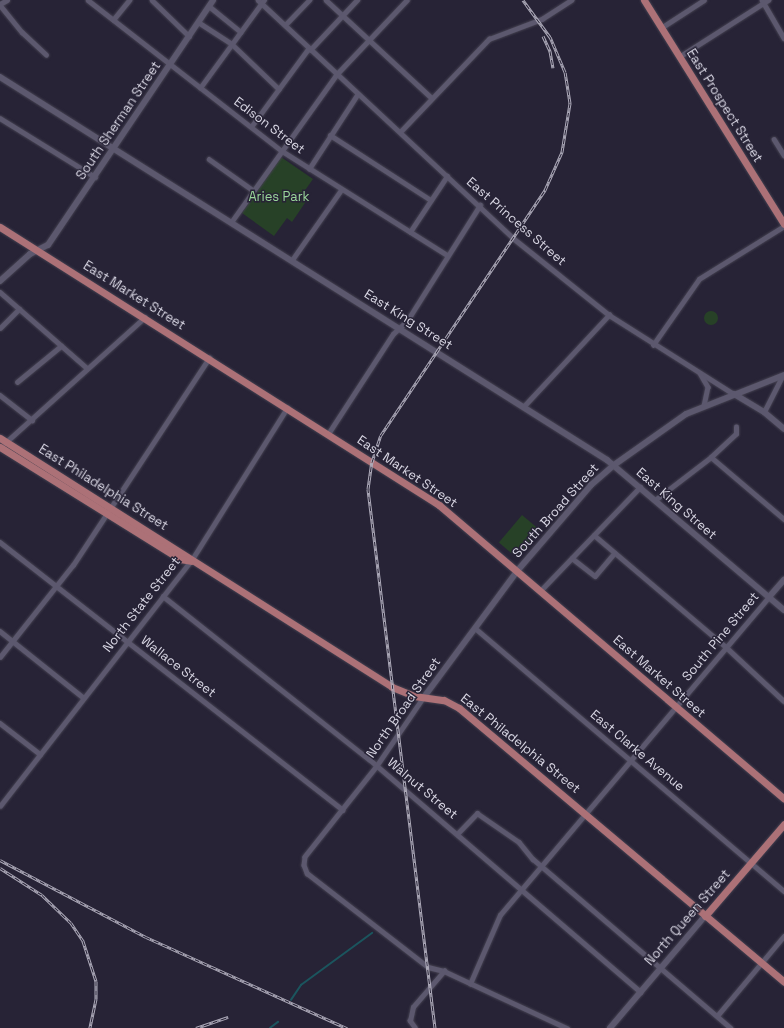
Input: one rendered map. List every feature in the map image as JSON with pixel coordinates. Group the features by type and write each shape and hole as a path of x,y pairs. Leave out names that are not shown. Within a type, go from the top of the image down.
{"main road":[{"name":"East Prospect Street","path":"644,0 784,225"},
{"name":"East Market Street","path":"0,227 145,317 439,505 518,570 676,708 784,799"},
{"name":"East Philadelphia Street","path":"1,445 109,510 184,552 191,561 392,687 424,697 444,700 459,708 784,982"},
{"name":"North Queen Street","path":"705,916 784,824"}],"street":[{"path":"7,0 0,4 22,32 46,54"},
{"name":"Edison Street","path":"88,0 282,151 341,190 447,255"},
{"path":"113,20 129,0"},
{"path":"152,0 189,36"},
{"name":"South Sherman Street","path":"1,280 38,250 48,245 171,65 213,0"},
{"path":"285,25 309,0"},
{"path":"326,0 432,98"},
{"path":"251,126 309,49 356,0"},
{"path":"232,221 336,75 407,0"},
{"path":"400,132 489,39 542,19 571,0"},
{"path":"661,28 704,0"},
{"path":"200,88 241,32 261,1"},
{"name":"East Princess Street","path":"261,1 357,95 480,205 513,238 609,315 653,345 697,370 764,412 784,429"},
{"path":"679,57 765,1 783,38"},
{"path":"209,6 241,32"},
{"path":"198,22 232,44 279,89"},
{"name":"East King Street","path":"1,80 232,221 524,406 614,465 784,610"},
{"path":"309,169 357,95"},
{"path":"0,118 95,177"},
{"path":"330,135 431,200"},
{"path":"774,139 784,155"},
{"path":"209,159 254,191"},
{"path":"410,232 447,176"},
{"path":"292,260 341,190"},
{"path":"328,434 400,328 407,321 447,255 480,205"},
{"path":"653,345 699,279 784,225"},
{"path":"0,292 87,368"},
{"path":"0,328 19,309"},
{"path":"524,406 609,315"},
{"path":"1,445 32,420 87,368 145,317"},
{"path":"17,382 61,346"},
{"path":"0,657 57,586 209,358"},
{"path":"697,370 708,387 704,406"},
{"path":"764,412 783,376"},
{"name":"South Broad Street","path":"518,570 591,485 614,465 666,426 704,406 783,376"},
{"path":"0,395 32,420"},
{"name":"North State Street","path":"0,806 191,561 287,408"},
{"path":"655,500 712,457 736,434 736,427"},
{"path":"712,457 784,518"},
{"path":"541,590 640,487"},
{"path":"594,536 726,647 784,701"},
{"name":"Wallace Street","path":"0,542 343,810"},
{"path":"572,558 595,576 614,553"},
{"name":"North Broad Street","path":"444,971 428,967 307,872 304,865 305,857 377,766 424,697 518,570"},
{"name":"South Pine Street","path":"470,984 500,915 784,580"},
{"name":"Walnut Street","path":"163,596 377,766 641,992"},
{"name":"East Clarke Avenue","path":"475,628 784,891"},
{"path":"0,631 84,698"},
{"path":"0,723 40,754"},
{"path":"457,834 476,812 519,842 542,867 731,1028"},
{"name":"North Queen Street","path":"610,1028 705,916"},
{"path":"717,1016 784,936"},
{"path":"415,1028 410,1021 413,1007 444,971 567,1028"}],"green space":[{"name":"Aries Park","path":"281,157 313,179 301,196 307,200 292,222 287,218 274,236 242,213"},
{"path":"711,311 716,313 718,318 716,323 711,325 706,323 704,318 706,313"},
{"path":"522,515 540,530 516,557 499,543"}],"waterway":[{"path":"291,1000 301,985 372,933"},
{"path":"270,1028 278,1022"}],"railway":[{"path":"435,1028 368,489 372,462 381,435 545,190 562,152 570,103 565,72 550,37 523,0"},
{"path":"543,36 550,51 553,68"},
{"path":"0,860 146,937 347,1028"},
{"path":"0,868 42,895 71,923 83,941 96,981 96,999 90,1028"},
{"path":"196,1028 228,1017"}]}
